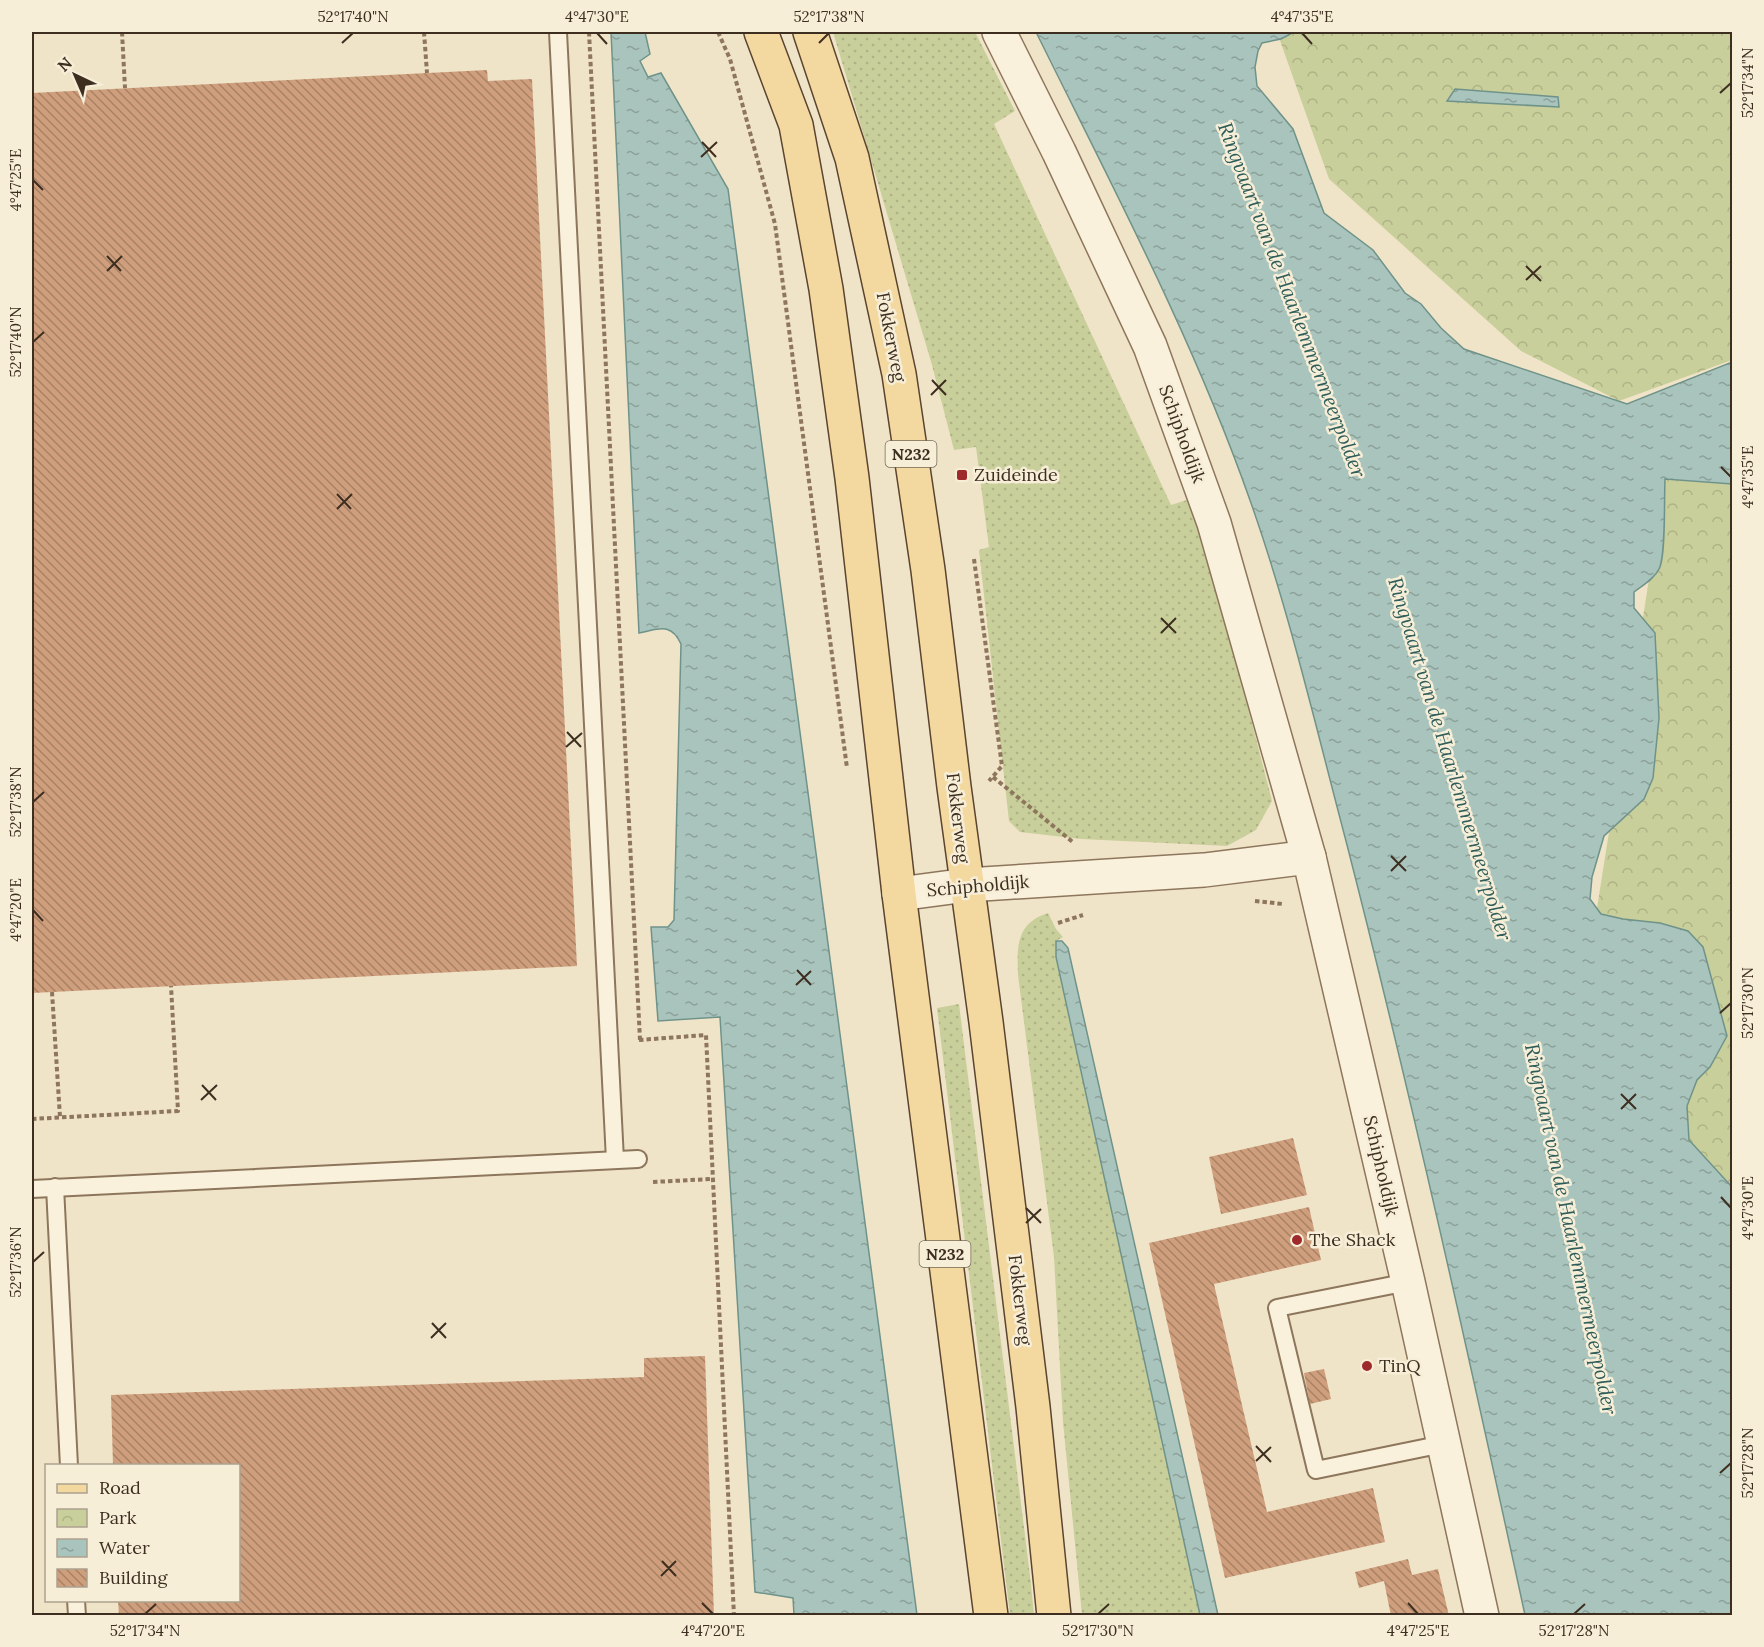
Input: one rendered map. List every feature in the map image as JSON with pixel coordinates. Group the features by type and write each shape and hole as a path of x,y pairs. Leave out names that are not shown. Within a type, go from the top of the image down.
{"main road":[{"name":"N232","path":"761,32 796,125 826,289 852,478 899,894 991,1616"},
{"name":"Fokkerweg","path":"810,32 852,158 899,374 928,570 988,1034 1034,1407 1054,1616"}],"street":[{"name":"Schipholdijk","path":"999,32 1059,152 1150,346 1214,523 1309,857 1408,1282 1482,1616"},
{"name":"Schipholdijk","path":"899,894 967,885 1204,870 1309,857"}],"lane":[{"path":"558,32 615,1160"},
{"path":"32,1189 638,1159"},
{"path":"55,1187 69,1464"},
{"path":"1408,1282 1277,1308 1316,1470 1443,1444"}],"path":[{"path":"122,32 125,88"},
{"path":"424,32 427,73"},
{"path":"589,32 640,1040"},
{"path":"1254,901 1280,902 1324,926"},
{"path":"1058,923 1094,914"},
{"path":"32,1119 178,1111 171,986"},
{"path":"52,992 60,1117"},
{"path":"609,1042 706,1035 734,1616"},
{"path":"650,1182 712,1179"}],"green space":[{"path":"833,32 975,32 1015,111 994,124 1171,505 1190,499 1272,801 1256,830 1227,846 1081,839 1020,832 1009,821 979,550 989,547 976,447 954,450 932,365"},
{"path":"1277,32 1732,32 1732,360 1619,401 1521,351 1329,179"},
{"path":"1732,441 1732,1460 1597,908 1665,478"},
{"path":"1048,913 1063,937 1056,941 1056,957 1200,1615 1082,1615 1063,1422 1054,1257 1018,975 1019,946 1024,930 1037,917"},
{"path":"959,1004 1034,1615 1010,1615 937,1008"}],"water":[{"path":"611,32 645,32 650,54 640,61 648,77 661,73 728,189 917,1615 794,1615 793,1598 755,1592 720,1017 658,1021 651,927 668,927 674,920 681,644 669,630 658,629 639,633"},
{"name":"Ringvaart van de Haarlemmermeerpolder","path":"1036,32 1294,32 1281,39 1262,43 1255,67 1257,86 1293,129 1324,213 1373,250 1405,293 1421,304 1441,328 1464,349 1627,404 1732,362 1732,484 1665,479 1664,540 1661,562 1654,576 1634,592 1634,608 1655,633 1659,718 1653,778 1644,799 1604,836 1592,877 1590,899 1601,914 1660,923 1688,931 1703,947 1727,1036 1710,1067 1697,1080 1687,1106 1689,1140 1732,1187 1732,1615 1525,1615 1394,1034 1346,841 1278,587 1229,442 1204,382 1151,264"},
{"path":"1455,89 1558,97 1559,107 1447,101"},
{"path":"1056,941 1062,941 1068,948 1218,1615 1200,1615 1056,957"}],"building":[{"path":"487,70 488,81 532,79 577,966 32,993 32,93"},
{"path":"1293,1138 1307,1195 1221,1214 1209,1157"},
{"path":"1309,1207 1321,1260 1214,1284 1221,1315 1267,1512 1373,1488 1385,1542 1225,1578 1149,1243"},
{"path":"705,1356 714,1616 119,1616 118,1602 240,1602 240,1464 113,1464 111,1395 644,1377 644,1358"},
{"path":"1324,1369 1331,1399 1310,1404 1304,1373"},
{"path":"1408,1559 1412,1575 1438,1569 1449,1616 1391,1616 1384,1581 1359,1588 1355,1572"}],"place":[{"name":"Zuideinde","path":"962,475"},
{"name":"The Shack","path":"1297,1240"},
{"name":"TinQ","path":"1367,1366"}]}
